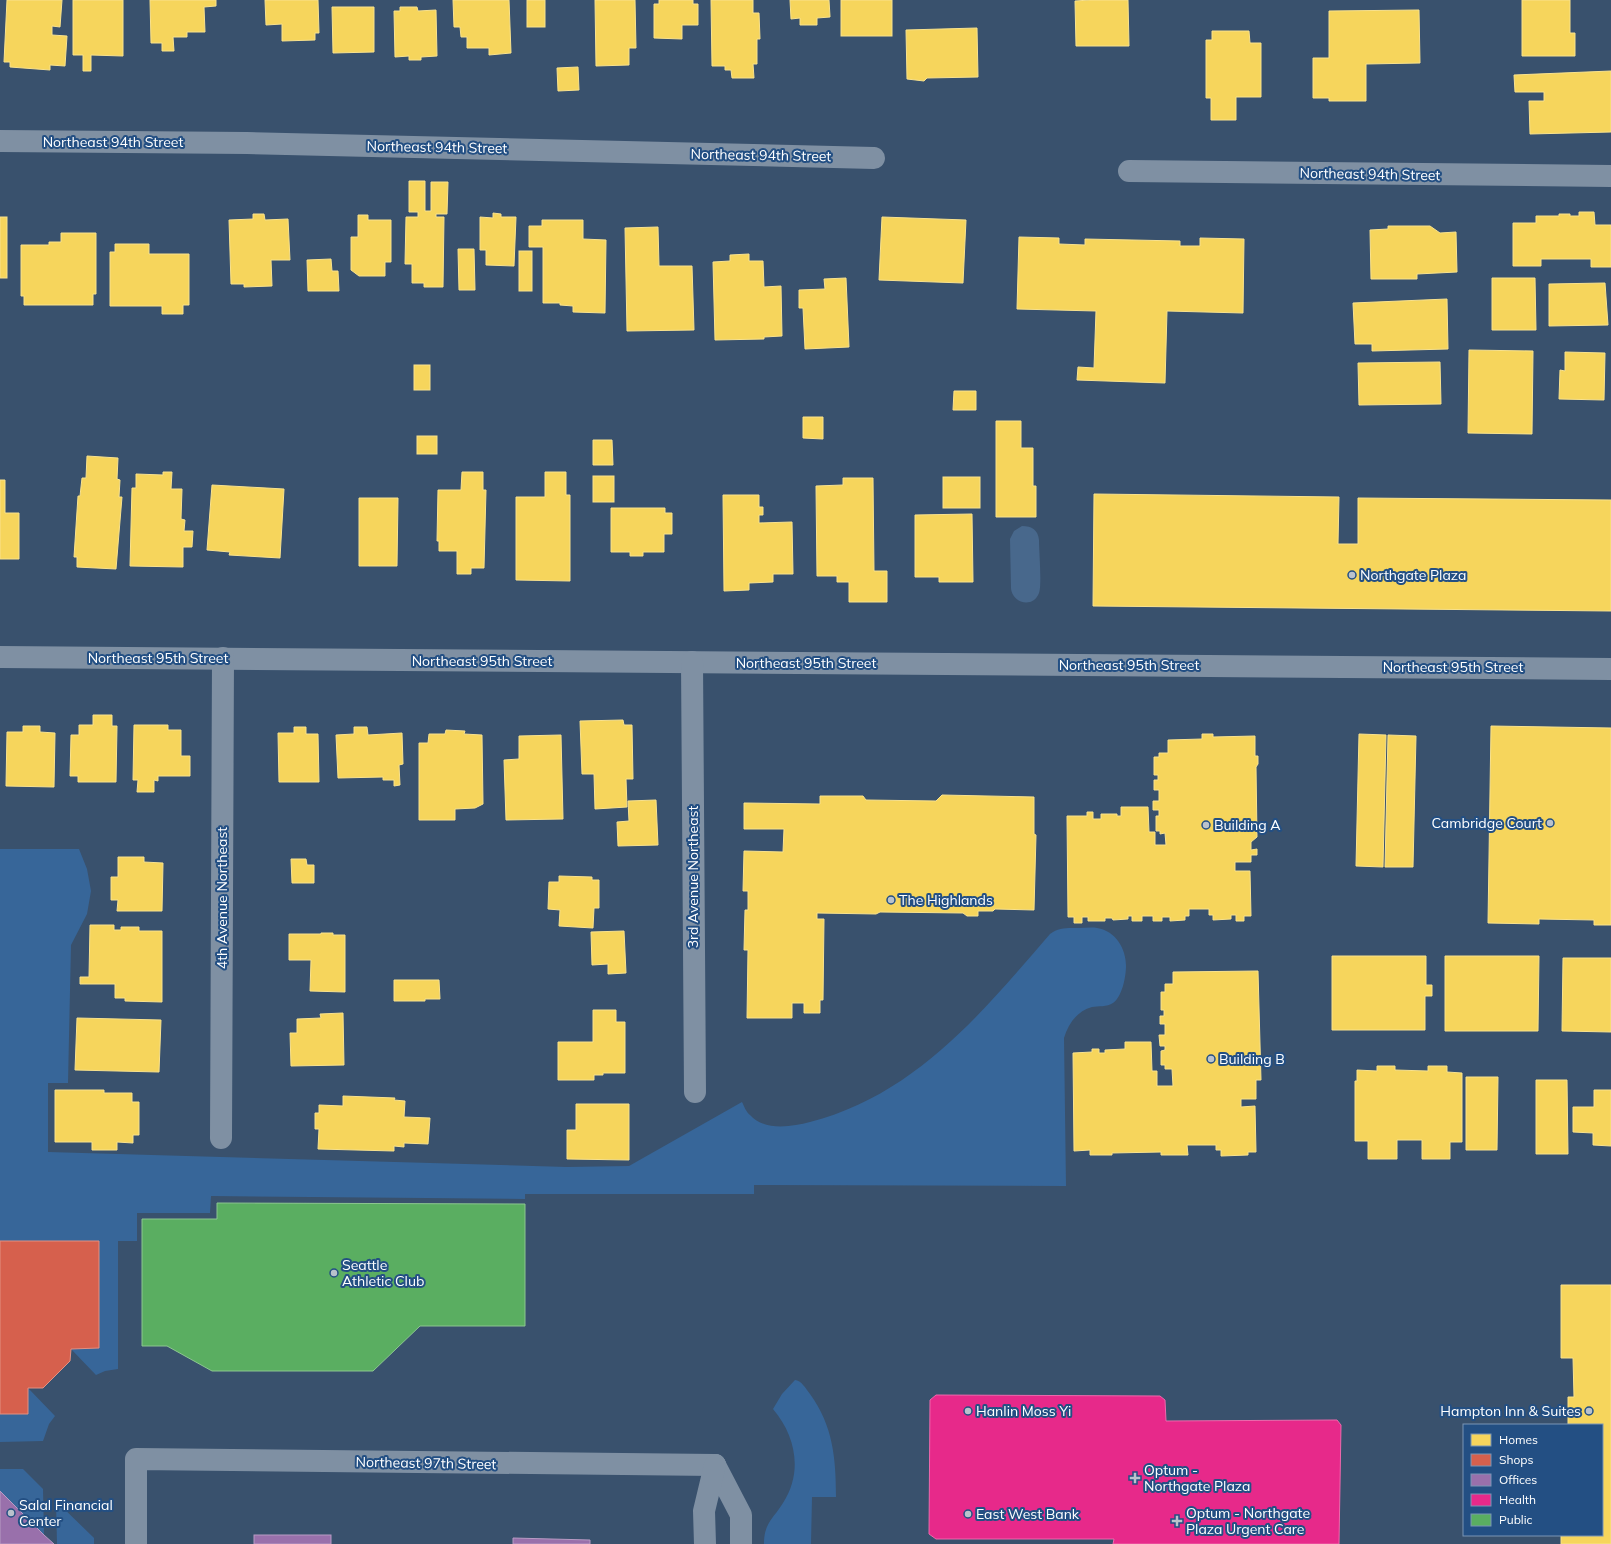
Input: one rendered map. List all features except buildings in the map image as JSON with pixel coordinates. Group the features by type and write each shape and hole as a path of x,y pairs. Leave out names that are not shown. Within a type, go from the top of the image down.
{"street":[{"name":"Northeast 94th Street","path":"0,141 247,143 874,158"},
{"name":"Northeast 94th Street","path":"1129,171 1611,176"},
{"name":"Northeast 95th Street","path":"0,657 1611,668"},
{"name":"4th Avenue Northeast","path":"221,1138 223,658"},
{"name":"3rd Avenue Northeast","path":"692,662 695,1092"},
{"name":"Northeast 97th Street","path":"136,1544 136,1458 715,1465"},
{"path":"705,1544 704,1511 715,1465"},
{"path":"715,1465 741,1515 741,1544"}],"shaded area":[{"path":"1022,526 1034,529 1039,540 1040,589 1036,598 1028,602 1023,602 1015,597 1011,588 1010,539 1014,531"},
{"path":"0,849 79,849 87,869 91,891 87,914 71,945 68,1083 48,1083 48,1152 567,1167 629,1166 742,1102 747,1112 763,1124 770,1126 786,1126 810,1122 848,1109 882,1092 914,1071 944,1048 999,993 1050,934 1057,930 1067,928 1097,928 1110,933 1122,947 1126,960 1126,971 1123,986 1116,1000 1108,1005 1092,1007 1082,1012 1071,1023 1064,1038 1066,1186 754,1185 754,1194 525,1194 525,1199 211,1196 210,1213 137,1213 137,1241 118,1241 118,1369 105,1371 96,1375 71,1349 98,1348 98,1241 0,1241"},
{"path":"795,1380 801,1383 810,1394 824,1418 832,1443 834,1456 836,1497 812,1497 811,1544 764,1544 767,1526 783,1503 793,1479 795,1467 792,1442 781,1420 773,1409 782,1394"},
{"path":"28,1388 55,1416 49,1424 43,1441 0,1442 0,1414 28,1414"},
{"path":"0,1469 23,1469 43,1489 44,1535 0,1491"},
{"path":"56,1501 94,1538 94,1544 57,1544"}],"place":[{"name":"Northgate Plaza","path":"1352,575"},
{"name":"Cambridge Court","path":"1550,823"},
{"name":"Building A","path":"1206,825"},
{"name":"The Highlands","path":"891,900"},
{"name":"Building B","path":"1211,1059"},
{"name":"Seattle Athletic Club","path":"334,1273"},
{"name":"Hanlin Moss Yi","path":"968,1411"},
{"name":"Hampton Inn & Suites","path":"1589,1411"},
{"name":"Optum - Northgate Plaza","path":"1135,1478"},
{"name":"Salal Financial Center","path":"11,1513"},
{"name":"East West Bank","path":"968,1514"},
{"name":"Optum - Northgate Plaza Urgent Care","path":"1177,1521"}]}
